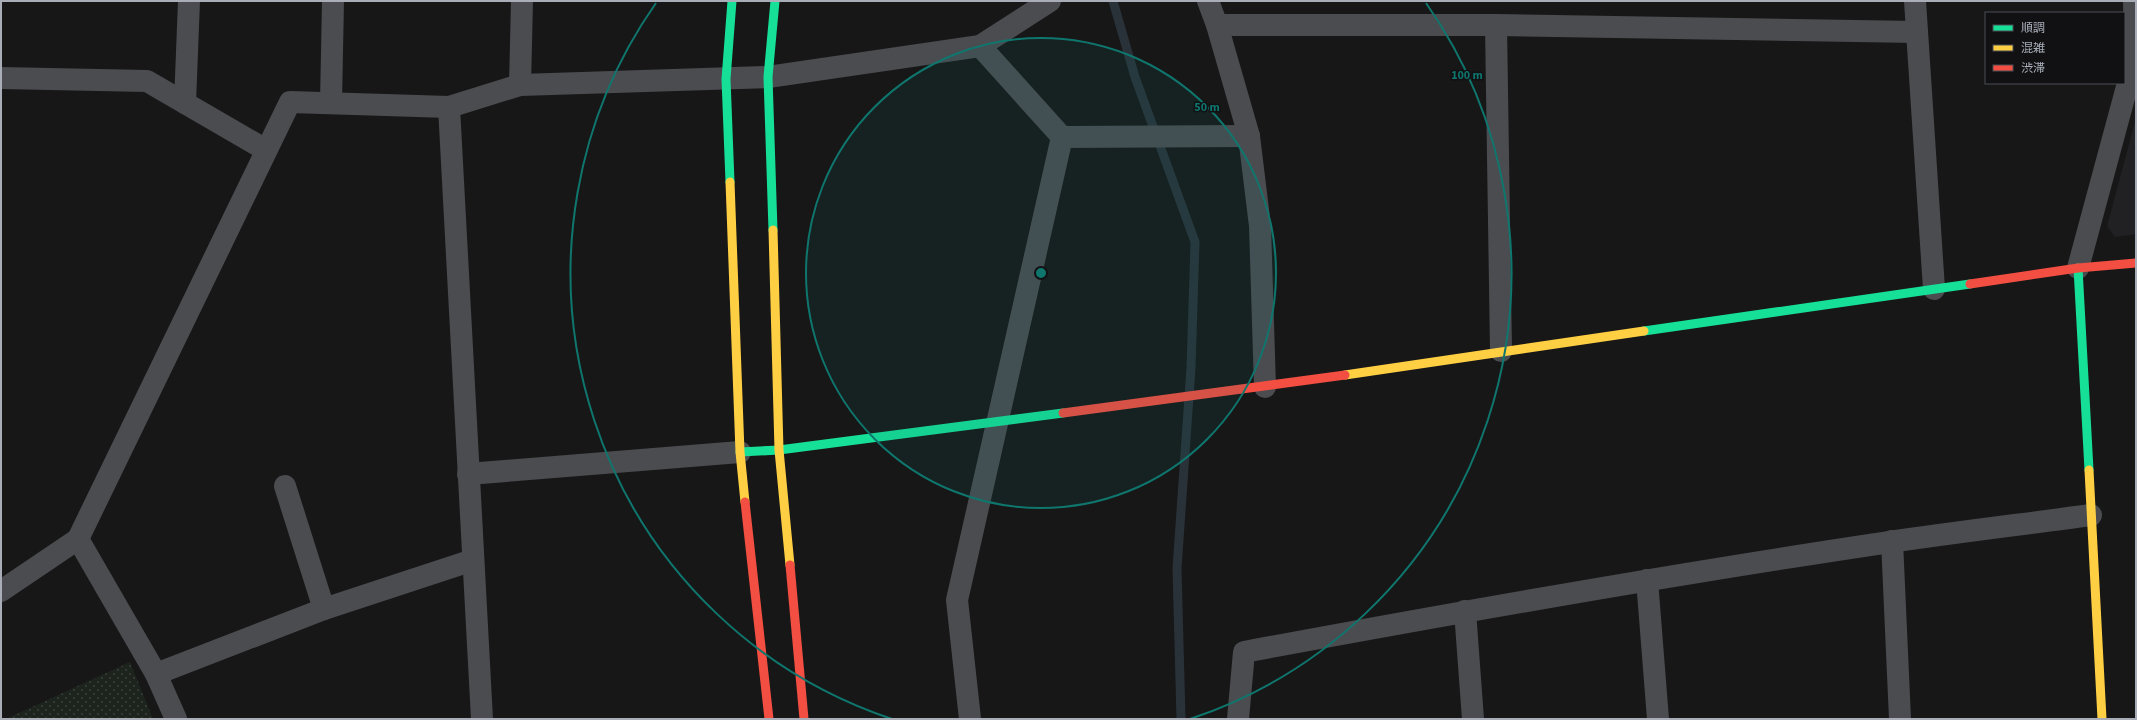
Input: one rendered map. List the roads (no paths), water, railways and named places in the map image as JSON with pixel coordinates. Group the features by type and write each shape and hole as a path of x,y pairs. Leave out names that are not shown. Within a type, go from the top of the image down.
{"street":[{"path":"185,103 189,1"},
{"path":"331,103 333,1"},
{"path":"520,85 522,1"},
{"path":"732,1 726,79 740,452 769,719"},
{"path":"775,1 768,77 779,450 804,719"},
{"path":"1,591 78,539 290,102 449,107 520,85 768,77 980,46 1050,1"},
{"path":"1208,1 1217,25 1249,136 1260,226 1265,387"},
{"path":"1915,1 1934,289"},
{"path":"2102,719 2078,268 2136,57 2134,1"},
{"path":"1217,25 1496,25 1917,32"},
{"path":"1496,25 1501,351"},
{"path":"980,46 1062,137 1249,136"},
{"path":"1,78 147,81 266,150"},
{"path":"449,107 482,719"},
{"path":"970,719 957,600 1062,137"},
{"path":"468,474 779,450 1178,397 1265,387 1501,351 2078,268 2136,263"},
{"path":"285,486 324,609"},
{"path":"1238,719 1244,652 1465,611 1647,580 1892,541 2092,515"},
{"path":"78,539 156,674 176,719"},
{"path":"1892,541 1900,719"},
{"path":"156,674 324,609 473,560"},
{"path":"1647,580 1658,719"},
{"path":"1465,611 1473,719"}],"waterway":[{"path":"1113,1 1135,77 1195,242 1191,368 1177,568 1181,719"}]}
